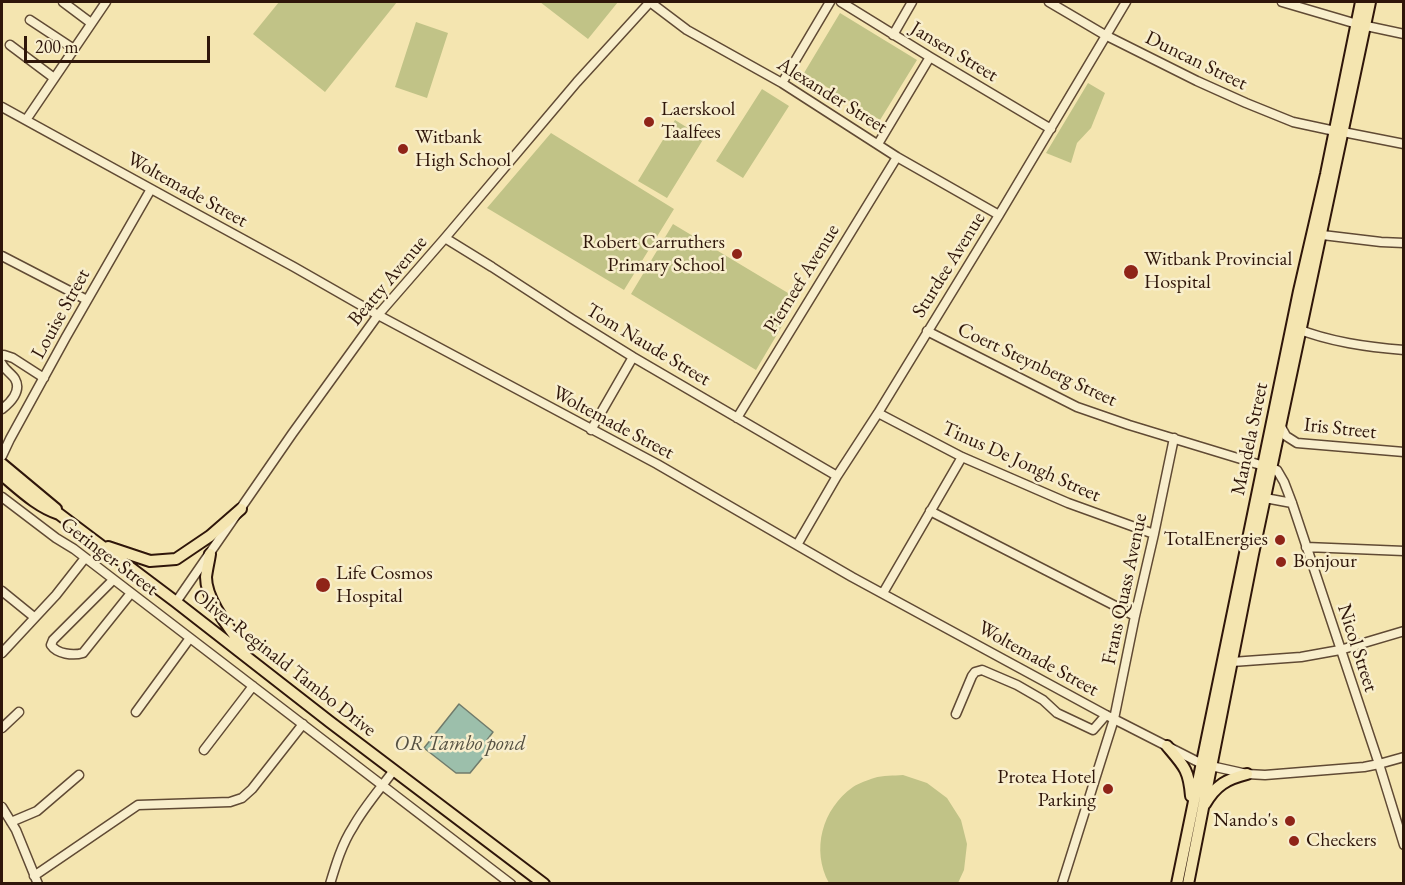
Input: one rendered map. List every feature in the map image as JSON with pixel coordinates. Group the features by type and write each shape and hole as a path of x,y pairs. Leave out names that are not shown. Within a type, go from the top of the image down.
{"main road":[{"name":"Mandela Street","path":"1361,2 1361,24"},
{"name":"Mandela Street","path":"1177,884 1197,809 1361,24 1370,2"},
{"name":"Mandela Street","path":"1227,661 1265,498 1267,466 1280,425 1296,329"},
{"name":"Oliver Reginald Tambo Drive","path":"2,464 56,507 59,514"},
{"name":"Oliver Reginald Tambo Drive","path":"2,475 38,503 59,514 176,602 544,884"},
{"path":"99,544 150,561 176,559 210,536 241,509"},
{"path":"210,554 206,577 212,602 251,659"},
{"path":"1167,746 1187,771 1197,809 1218,786 1230,778 1247,774"},
{"name":"Mandela Street","path":"1188,884 1197,809"}],"street":[{"path":"63,2 91,23"},
{"path":"26,120 106,2"},
{"name":"Alexander Street","path":"650,2 687,30 782,83 897,157 999,215"},
{"name":"Beatty Avenue","path":"176,602 292,434 378,315 577,82 650,2"},
{"path":"782,83 830,2"},
{"name":"Jansen Street","path":"841,2 1051,129"},
{"path":"893,34 912,2"},
{"name":"Duncan Street","path":"1049,2 1105,35 1246,104 1293,122 1404,144"},
{"name":"Sturdee Avenue","path":"797,545 1126,2"},
{"path":"1282,2 1404,34"},
{"path":"30,20 74,49"},
{"path":"10,45 54,78"},
{"path":"878,144 930,57"},
{"name":"Woltemade Street","path":"2,106 378,315 657,464 852,577 1110,717 1206,765 1247,774 1274,775 1379,765 1404,757"},
{"name":"Pierneef Avenue","path":"736,418 897,157"},
{"name":"Louise Street","path":"2,456 151,189"},
{"path":"1316,235 1404,243"},
{"name":"Tom Naude Street","path":"445,238 633,357 837,476"},
{"path":"2,256 87,300"},
{"path":"1296,329 1352,344 1404,350"},
{"name":"Coert Steynberg Street","path":"927,331 1077,407 1267,466"},
{"path":"2,357 4,355 13,358 44,378"},
{"path":"591,430 633,357"},
{"path":"2,364 17,381 11,402 2,409"},
{"name":"Tinus De Jongh Street","path":"878,412 962,457 1068,503 1154,534"},
{"name":"Iris Street","path":"1280,425 1286,436 1297,443 1404,452"},
{"name":"Frans Quass Avenue","path":"1062,884 1110,717 1154,534 1174,438"},
{"path":"883,593 962,457"},
{"name":"Nicol Street","path":"1267,466 1277,470 1292,503 1404,845"},
{"name":"Geringer Street","path":"2,497 511,884"},
{"path":"1265,498 1292,503"},
{"path":"930,511 1135,616"},
{"path":"1306,547 1404,551"},
{"path":"2,653 56,595 85,558"},
{"path":"113,580 53,640 51,645 53,648 74,654 83,653 131,593"},
{"path":"2,591 34,617"},
{"path":"1227,661 1301,657 1340,650 1404,631"},
{"path":"136,712 190,638"},
{"path":"956,714 972,676 975,672 982,670 1017,685 1043,700 1057,713 1093,730 1110,717"},
{"path":"204,750 253,686"},
{"path":"2,728 18,712"},
{"path":"2,807 21,842 36,880 138,805 231,802 246,796 303,724"},
{"path":"330,884 351,830 394,770"},
{"path":"11,822 37,811 79,775"}],"green space":[{"path":"279,2 397,2 325,92 253,34"},
{"path":"540,2 618,2 588,39"},
{"path":"840,13 917,60 880,120 804,73"},
{"path":"416,22 448,33 427,98 395,87"},
{"path":"1088,83 1105,93 1091,128 1077,143 1071,163 1046,153"},
{"path":"762,89 789,106 743,178 716,161"},
{"path":"675,120 704,138 667,198 638,181"},
{"path":"551,133 674,209 624,290 487,208"},
{"path":"673,224 798,299 756,370 631,294"},
{"path":"903,775 927,783 947,798 961,820 967,844 964,870 958,883 829,883 821,857 821,844 827,818 834,807 842,796 861,783 877,777"}],"water":[{"name":"OR Tambo pond","path":"459,704 493,732 487,740 493,745 470,773 456,773 424,748"}],"place":[{"name":"Laerskool Taalfees","path":"649,122"},
{"name":"Witbank High School","path":"403,149"},
{"name":"Robert Carruthers Primary School","path":"737,254"},
{"name":"Witbank Provincial Hospital","path":"1131,272"},
{"name":"TotalEnergies","path":"1280,540"},
{"name":"Bonjour","path":"1281,562"},
{"name":"Life Cosmos Hospital","path":"323,585"},
{"name":"Protea Hotel Parking","path":"1108,789"},
{"name":"Nando's","path":"1290,821"},
{"name":"Checkers","path":"1294,841"}]}
